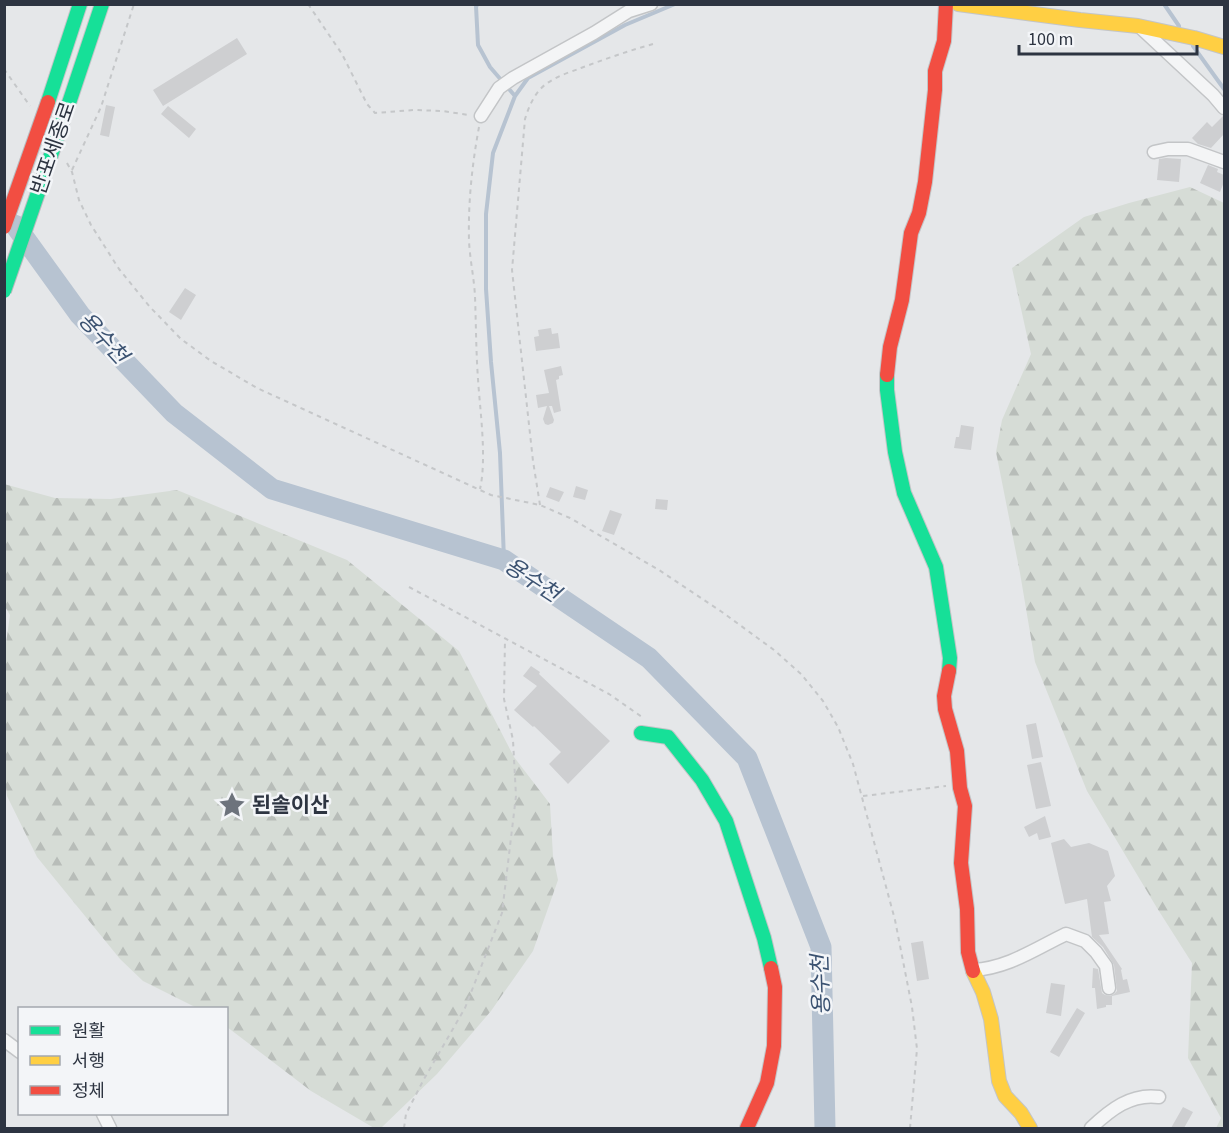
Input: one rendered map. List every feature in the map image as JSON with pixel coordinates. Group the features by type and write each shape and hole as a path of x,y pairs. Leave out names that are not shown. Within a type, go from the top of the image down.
{"main road":[{"name":"반포세종로","path":"4,227 80,4"},
{"name":"반포세종로","path":"4,291 102,4"},
{"path":"946,4 944,40 935,71 925,182 919,213 911,233 906,280 890,347 887,390 895,452 904,493 936,567 950,658 949,676 944,696 945,709 957,751 965,806 962,863 967,909 968,952 991,1019 999,1082 1005,1096 1021,1113 1030,1128"},
{"path":"958,4 1138,26 1224,47"},
{"path":"645,727 668,737 702,780 726,821 764,938 775,987 774,1046 767,1083 747,1128"}],"street":[{"path":"481,116 499,88 513,78 629,11 651,4"},
{"path":"1138,26 1213,95 1224,108"},
{"path":"1154,152 1167,149 1188,149 1224,162"},
{"path":"973,970 988,969 1012,962 1066,934 1085,941 1096,952 1106,966 1109,988"},
{"path":"4,1040 18,1050"},
{"path":"1091,1128 1126,1101 1141,1097 1159,1097"}],"path":[{"path":"72,172 101,107 134,4"},
{"path":"308,4 337,47 367,104 375,113 414,110 481,116 472,161 469,224 482,446 480,489"},
{"path":"540,505 512,270 525,119 535,96 545,84 622,52 653,44"},
{"path":"4,69 32,110"},
{"path":"64,157 72,172 79,200 91,225 119,269 150,308 181,339 211,361 257,388 490,495 540,505 570,518 659,570 722,612 774,650 801,674 823,701 838,727 853,764 895,920 912,1007 917,1049 910,1128"},
{"path":"409,587 609,694 645,727"},
{"path":"404,1128 406,1114 465,1008 502,913 516,796 513,740 504,699 505,639"},
{"path":"863,796 960,784"}],"green space":[{"path":"1190,187 1224,203 1224,1128 1216,1128 1221,1118 1188,1058 1192,963 1087,791 1035,662 996,452 1002,420 1031,354 1012,268 1084,217"},
{"path":"4,484 55,498 111,499 177,490 347,560 459,651 514,757 550,804 553,856 558,880 533,951 491,1011 437,1074 381,1128 374,1128 311,1091 228,1028 228,1007 195,1007 143,981 120,959 37,857 7,796 4,771 4,657 10,615 4,605"}],"building":[{"path":"237,38 247,54 163,106 153,90"},
{"path":"106,105 115,107 109,137 100,135"},
{"path":"168,106 196,129 189,138 161,114"},
{"path":"1223,116 1224,134 1211,148 1198,144 1192,138 1207,122 1212,127"},
{"path":"1159,159 1181,159 1179,182 1157,180"},
{"path":"1208,165 1218,169 1217,172 1224,175 1220,192 1200,183"},
{"path":"185,288 196,295 181,320 169,312"},
{"path":"551,328 552,334 558,333 560,348 536,351 534,337 539,336 538,330"},
{"path":"561,366 563,375 556,380 561,411 554,413 552,406 549,406 554,420 548,425 543,419 547,406 538,408 536,395 549,393 544,370"},
{"path":"961,425 974,427 971,450 954,448"},
{"path":"576,486 588,490 585,500 573,497"},
{"path":"550,487 564,492 559,502 546,497"},
{"path":"656,499 668,500 667,510 655,509"},
{"path":"610,510 622,514 614,535 602,531"},
{"path":"531,666 540,672 539,674 610,741 568,784 549,764 561,752 514,710 537,686 523,676"},
{"path":"1036,723 1043,757 1032,759 1026,725"},
{"path":"1041,762 1051,806 1036,809 1027,765"},
{"path":"1045,816 1051,837 1039,840 1037,833 1029,837 1024,827"},
{"path":"1064,839 1071,847 1089,843 1108,851 1115,876 1107,886 1111,901 1104,902 1109,934 1099,935 1122,969 1123,980 1127,979 1130,992 1112,996 1112,1005 1097,1009 1095,988 1092,988 1093,968 1098,969 1102,993 1110,996 1117,991 1114,965 1103,947 1092,937 1087,899 1065,904 1051,843"},
{"path":"923,941 929,979 917,981 911,943"},
{"path":"1051,983 1065,985 1061,1016 1046,1013"},
{"path":"1077,1008 1085,1013 1059,1057 1050,1052"},
{"path":"1183,1107 1193,1112 1184,1128 1171,1128"}],"waterway":[{"path":"478,4 476,6 478,45 490,67 515,96 493,153 486,214 486,289 500,453 504,560"},
{"path":"515,96 528,78 625,25 675,4"},
{"path":"1164,4 1179,26"},
{"path":"1193,46 1224,89"},
{"name":"용수천","path":"15,225 80,315 174,413 272,489 504,560 649,658 747,758 821,947 825,1128"}],"traffic: fast":[{"path":"48,102 80,4"},
{"path":"69,103 102,4"},
{"path":"4,291 69,103"},
{"path":"887,375 895,452 904,493 936,567 950,658 949,671"},
{"path":"641,733 668,737 702,780 726,821 764,938 771,968"}],"traffic: slow":[{"path":"958,4 1138,26 1224,47"},
{"path":"973,971 983,992 991,1019 999,1081 1005,1096 1021,1113 1030,1128"}],"traffic: jam":[{"path":"887,375 890,347 902,300 911,233 919,213 925,182 935,71 944,41 946,4"},
{"path":"4,227 48,102"},
{"path":"949,671 944,696 945,709 957,751 960,788 965,806 961,863 967,909 968,952 973,971"},
{"path":"747,1128 767,1083 774,1046 775,987 771,968"}],"place":[{"name":"된솔이산","path":"232,805"}]}
